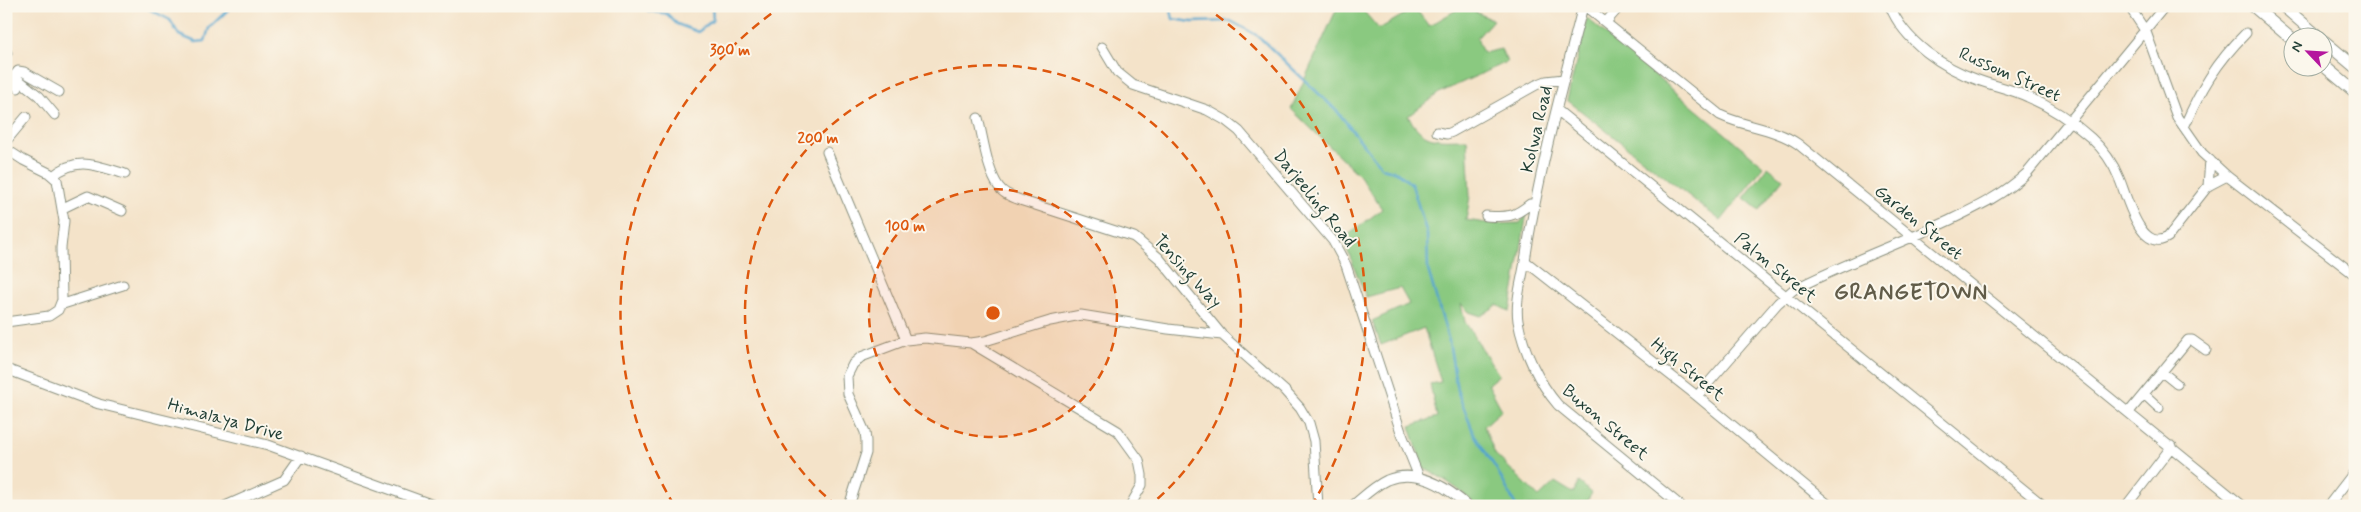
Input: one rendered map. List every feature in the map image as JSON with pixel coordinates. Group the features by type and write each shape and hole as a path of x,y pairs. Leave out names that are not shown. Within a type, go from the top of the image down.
{"main road":[{"path":"2252,6 2284,33"},
{"path":"2283,6 2308,28"},
{"path":"2334,49 2355,67"},
{"path":"2334,74 2355,92"}],"street":[{"name":"Garden Street","path":"1584,6 1720,115 1787,137 2244,506"},
{"name":"Kolwa Road","path":"1525,261 1535,204 1564,79 1584,6"},
{"path":"1606,22 1620,6"},
{"name":"Russom Street","path":"1890,6 1894,16 1915,42 1951,67 1977,80 2026,96 2069,120 2091,138 2109,159 2120,178 2138,226 2153,239 2164,240 2168,237 2208,186 2227,176"},
{"path":"2129,6 2146,32 2177,117 2202,153 2227,176 2355,275"},
{"path":"1697,396 1786,296 1804,284 1913,238 2005,192 2027,173 2069,120 2146,32 2165,6"},
{"path":"2184,127 2210,75 2246,33"},
{"name":"Darjeeling Road","path":"1102,48 1117,72 1133,85 1207,110 1225,120 1239,131 1333,241 1346,265 1401,432 1419,477"},
{"path":"9,76 18,71 24,72 59,92"},
{"path":"9,76 18,88"},
{"path":"9,76 39,96 54,115"},
{"path":"1437,132 1447,134 1452,132 1536,85 1546,81 1564,79"},
{"name":"Palm Street","path":"1557,110 2044,506"},
{"path":"6,141 26,117"},
{"name":"Tensing Way","path":"978,118 988,159 999,188 1008,195 1023,201 1134,237 1159,258 1222,335 1284,390 1309,422 1314,441 1318,506"},
{"path":"6,149 53,176 59,186 64,228 61,248 62,292 60,305 54,314 49,316 6,322"},
{"path":"828,152 906,340"},
{"path":"2208,186 2210,160"},
{"path":"53,176 67,167 82,164 97,165 125,174"},
{"path":"63,208 88,196 122,211"},
{"path":"1486,216 1510,216 1517,214 1530,204 1535,204"},
{"name":"High Street","path":"1525,261 1697,396 1830,506"},
{"name":"Buxon Street","path":"1525,261 1518,303 1518,320 1529,356 1547,393 1558,405 1681,506"},
{"path":"60,305 123,285"},
{"path":"850,506 866,453 866,441 848,394 847,376 861,357 906,340 940,339 971,343 985,341 1050,321 1081,315 1168,329 1222,335"},
{"path":"2129,412 2189,339 2206,350"},
{"path":"971,343 1118,431 1138,460 1142,475 1142,486 1130,506"},
{"name":"Himalaya Drive","path":"7,372 99,404 245,438 302,456 436,506"},
{"path":"2162,372 2177,384"},
{"path":"2144,394 2159,408"},
{"path":"2126,506 2172,446"},
{"path":"225,506 284,480 302,456"},
{"path":"2328,506 2355,471"},
{"path":"1352,506 1387,480 1419,477 1440,484 1454,493 1468,506"}],"green space":[{"path":"1338,6 1363,6 1361,8 1379,29 1415,8 1429,26 1463,6 1493,20 1477,38 1483,53 1501,49 1507,62 1439,93 1408,116 1414,125 1426,136 1440,139 1467,139 1470,196 1466,220 1493,224 1520,223 1527,213 1510,312 1497,305 1481,316 1469,312 1461,304 1465,322 1499,375 1488,384 1502,410 1484,426 1495,454 1539,497 1555,482 1573,493 1579,482 1592,493 1584,506 1477,506 1451,484 1423,468 1410,426 1437,417 1430,384 1441,382 1424,328 1381,345 1372,321 1409,304 1400,288 1366,297 1343,239 1382,209 1360,176 1291,109"},
{"path":"1587,18 1764,166 1721,221 1567,100"},
{"path":"1768,167 1783,179 1759,210 1744,198"}],"waterway":[{"path":"143,6 170,20 179,35 196,42 205,41 209,28 232,6"},
{"path":"642,6 649,11 667,14 677,24 698,32 713,20 712,6"},
{"path":"1170,6 1173,19 1192,22 1231,21 1258,36 1337,111 1382,168 1397,172 1412,185 1427,234 1428,270 1449,341 1457,390 1474,434 1497,470 1516,506"}],"district":[{"name":"GRANGETOWN","path":"1911,291"}]}
